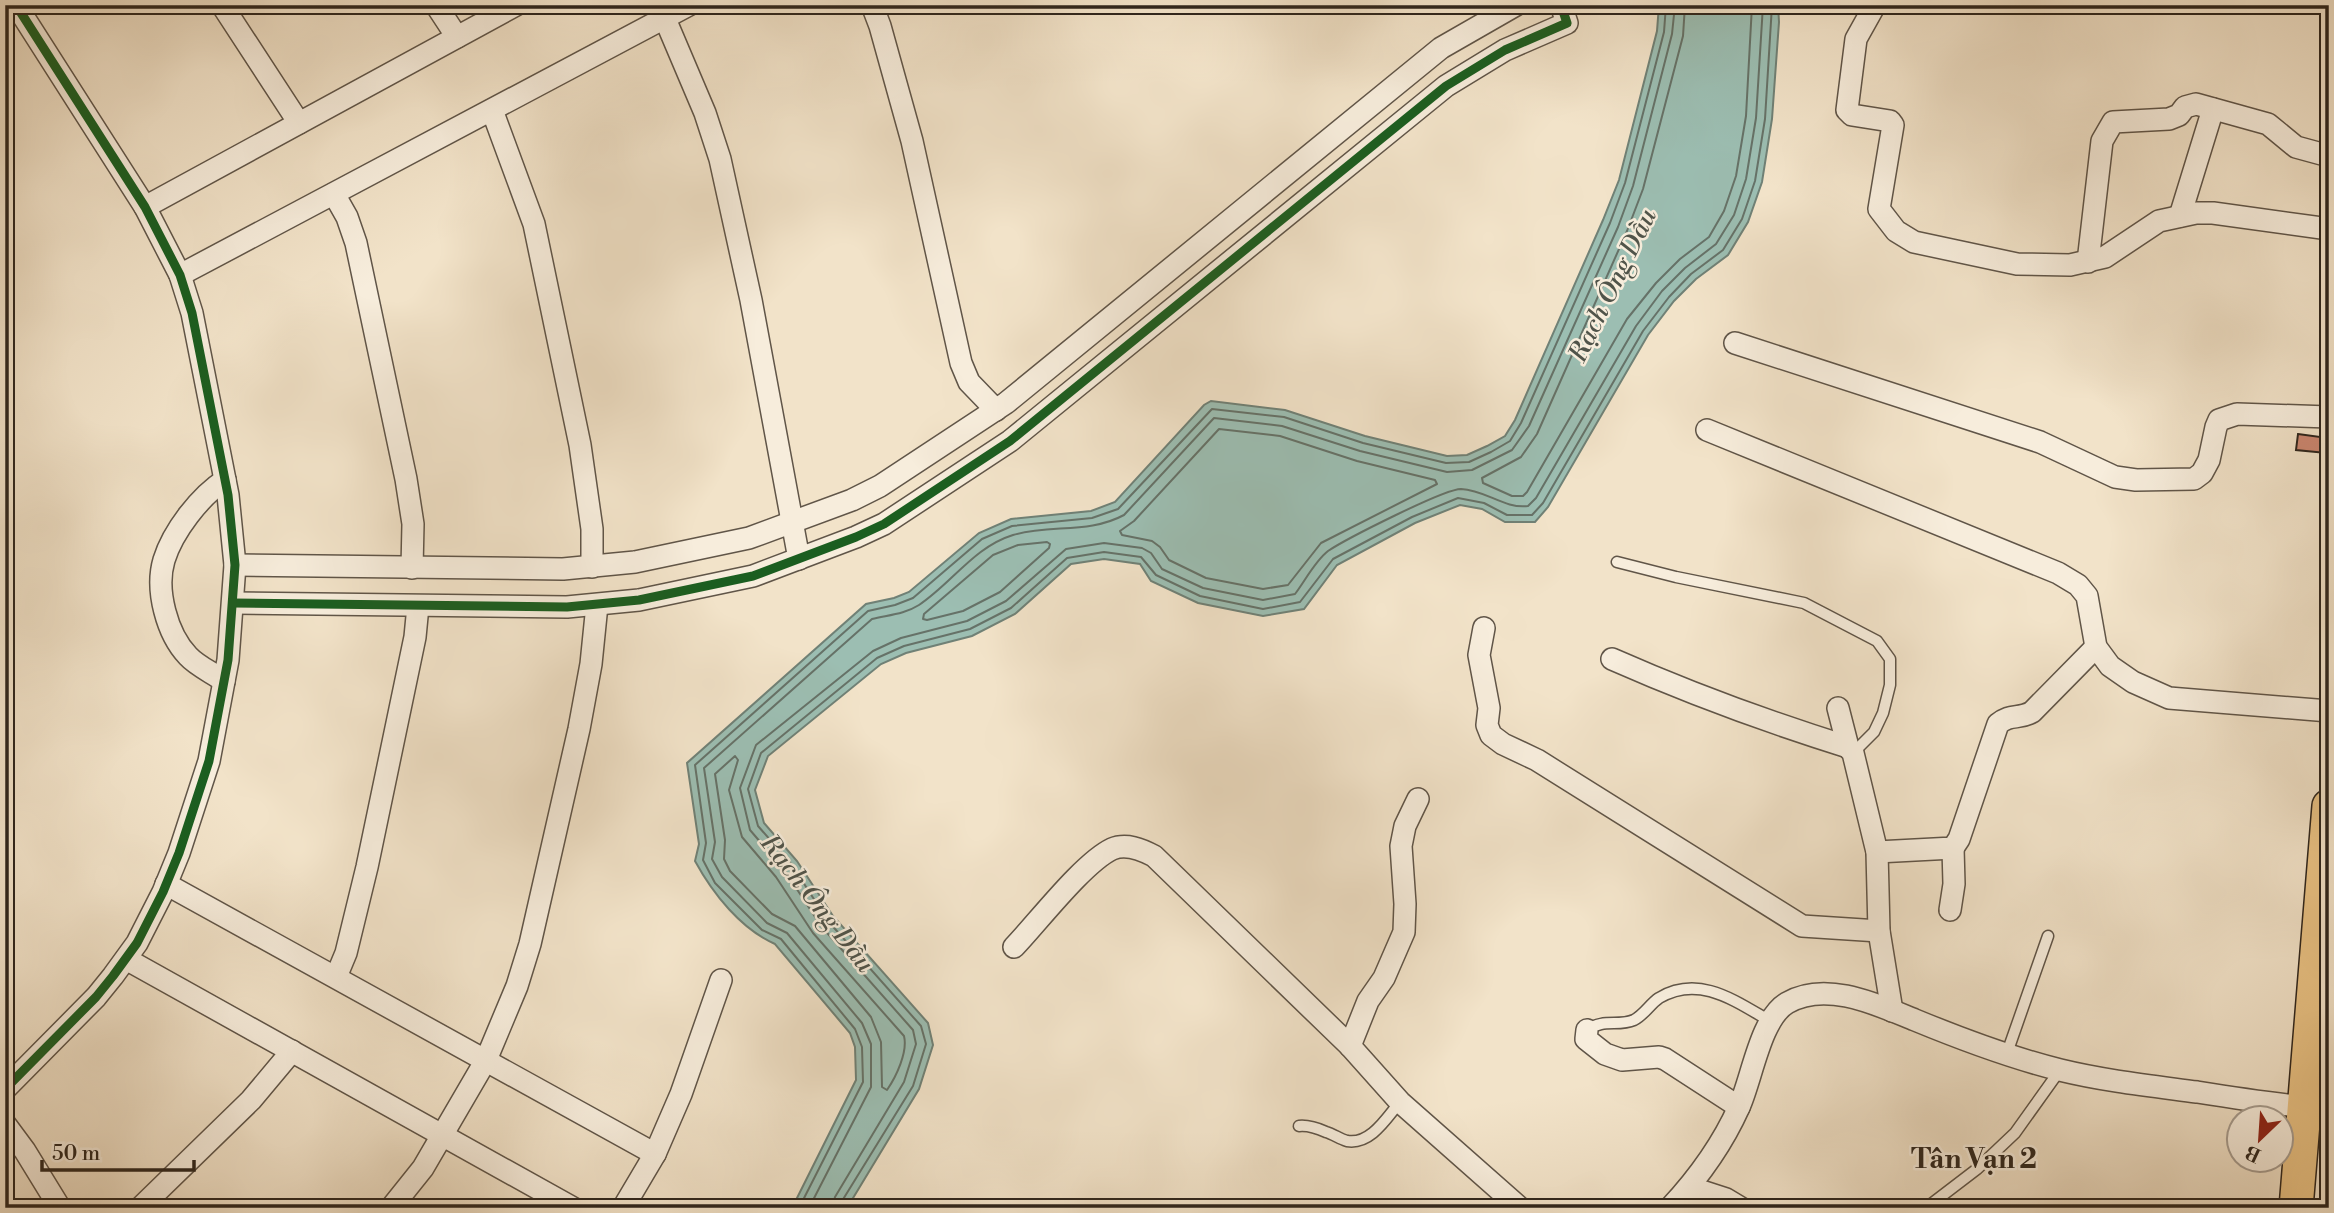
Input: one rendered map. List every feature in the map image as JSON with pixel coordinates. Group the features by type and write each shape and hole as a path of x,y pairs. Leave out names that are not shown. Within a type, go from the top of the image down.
{"main road":[{"path":"2295,1208 2316,1108 2329,806"}],"street":[{"path":"5,1089 96,997 137,943 166,884 209,761 224,681 235,565 225,480 192,313 180,275 145,207 16,5"},
{"path":"222,5 299,123"},
{"path":"436,5 457,37"},
{"path":"145,207 516,5"},
{"path":"180,275 492,110 662,12 689,5"},
{"path":"872,5 912,141 961,363 969,382 996,410"},
{"path":"233,603 567,607 597,605 639,600 744,578 870,532 1010,441 1455,80 1505,50 1567,23 1561,5"},
{"path":"1875,5 1856,39 1847,110 1852,115 1890,121 1893,125 1879,209 1887,222 1914,242 2017,264 2070,265 2105,257 2158,221 2180,216 2213,213 2329,229"},
{"path":"235,565 563,569 635,562 739,541 880,486 996,410 1441,48 1507,8"},
{"path":"662,12 705,113 720,159 751,300 799,559"},
{"path":"2088,262 2102,141 2113,122 2169,119 2179,115 2185,107 2196,104 2268,124 2296,147 2329,156"},
{"path":"1366,109 1389,132"},
{"path":"2180,216 2213,109"},
{"path":"492,110 534,224 582,457 592,529 592,567"},
{"path":"334,194 347,217 356,243 407,479 413,524 412,568"},
{"path":"1735,343 2040,442 2115,477 2136,480 2194,479 2202,473 2209,460 2219,420 2227,416 2329,416"},
{"path":"1707,430 2058,573 2078,585 2087,596 2096,647 2110,666 2133,682 2169,698 2329,711"},
{"path":"224,681 189,657 166,614 161,590 164,561 176,537 209,490 225,480"},
{"path":"391,1208 423,1168 486,1060 517,986 535,922 586,690 597,605"},
{"path":"336,977 346,953 367,867 415,637 418,606"},
{"path":"1484,628 1479,655 1489,708 1487,725 1491,736 1537,760 1802,926 1879,931"},
{"path":"1951,910 1954,884 1953,848 1959,839 1998,724 2006,717 2023,717 2032,712 2096,647"},
{"path":"1612,659 1665,683 1850,750"},
{"path":"1838,708 1877,852 1879,931 1892,1011"},
{"path":"1350,1046 1368,1001 1384,978 1404,932 1401,846 1405,826 1418,799"},
{"path":"1014,947 1087,867 1114,848 1137,847 1154,856 1350,1046 1400,1102 1520,1208"},
{"path":"1877,852 1953,848"},
{"path":"166,884 654,1154"},
{"path":"125,959 573,1208"},
{"path":"623,1208 654,1154 685,1084 721,980"},
{"path":"1670,1208 1715,1151 1739,1107 1770,1021 1787,1003 1818,995 1863,1000 2060,1070 2163,1088 2316,1108"},
{"path":"1587,1030 1586,1039 1605,1054 1622,1060 1659,1057 1739,1107"},
{"path":"140,1208 251,1100 292,1051"},
{"path":"5,1124 60,1208"},
{"path":"1689,1187 1726,1199 1741,1208"}],"lane":[{"path":"1617,562 1804,603 1877,641 1890,659 1890,685 1883,713 1874,732 1850,750"},
{"path":"2007,1053 2048,936"},
{"path":"1587,1030 1597,1023 1635,1020 1658,999 1679,989 1699,987 1718,992 1770,1021"},
{"path":"1926,1208 1977,1169 2015,1133 2060,1070"},
{"path":"1298,1126 1308,1125 1347,1141 1367,1138 1400,1102"}],"water":[{"name":"Rạch Ông Dầu","path":"1659,5 1778,5 1772,119 1762,182 1748,222 1728,255 1696,279 1674,301 1648,335 1548,507 1535,522 1505,522 1482,509 1460,505 1415,523 1337,565 1304,609 1263,616 1198,603 1151,581 1140,564 1104,559 1071,564 1015,614 972,636 906,653 881,664 768,756 755,790 764,823 797,861 833,916 928,1023 933,1045 919,1089 847,1208 792,1208 856,1080 855,1047 850,1033 775,944 739,920 719,898 702,873 695,861 699,844 687,763 866,604 909,592 979,533 1011,519 1091,511 1115,502 1204,405 1211,401 1285,410 1365,436 1447,456 1467,455 1505,436 1515,420 1619,180 1657,31"}],"building":[{"path":"2298,434 2328,438 2326,453 2296,450"}],"cycle path":[{"path":"5,1089 96,997 113,976 137,943 163,892 179,853 209,761 228,660 235,565 228,495 192,313 180,275 145,207 16,5"},
{"path":"233,603 567,607 639,600 753,576 856,537 884,524 1010,441 1446,86 1505,50 1567,23 1561,5"}],"district":[{"name":"Tân Vạn 2","path":"1974,1158"}]}
